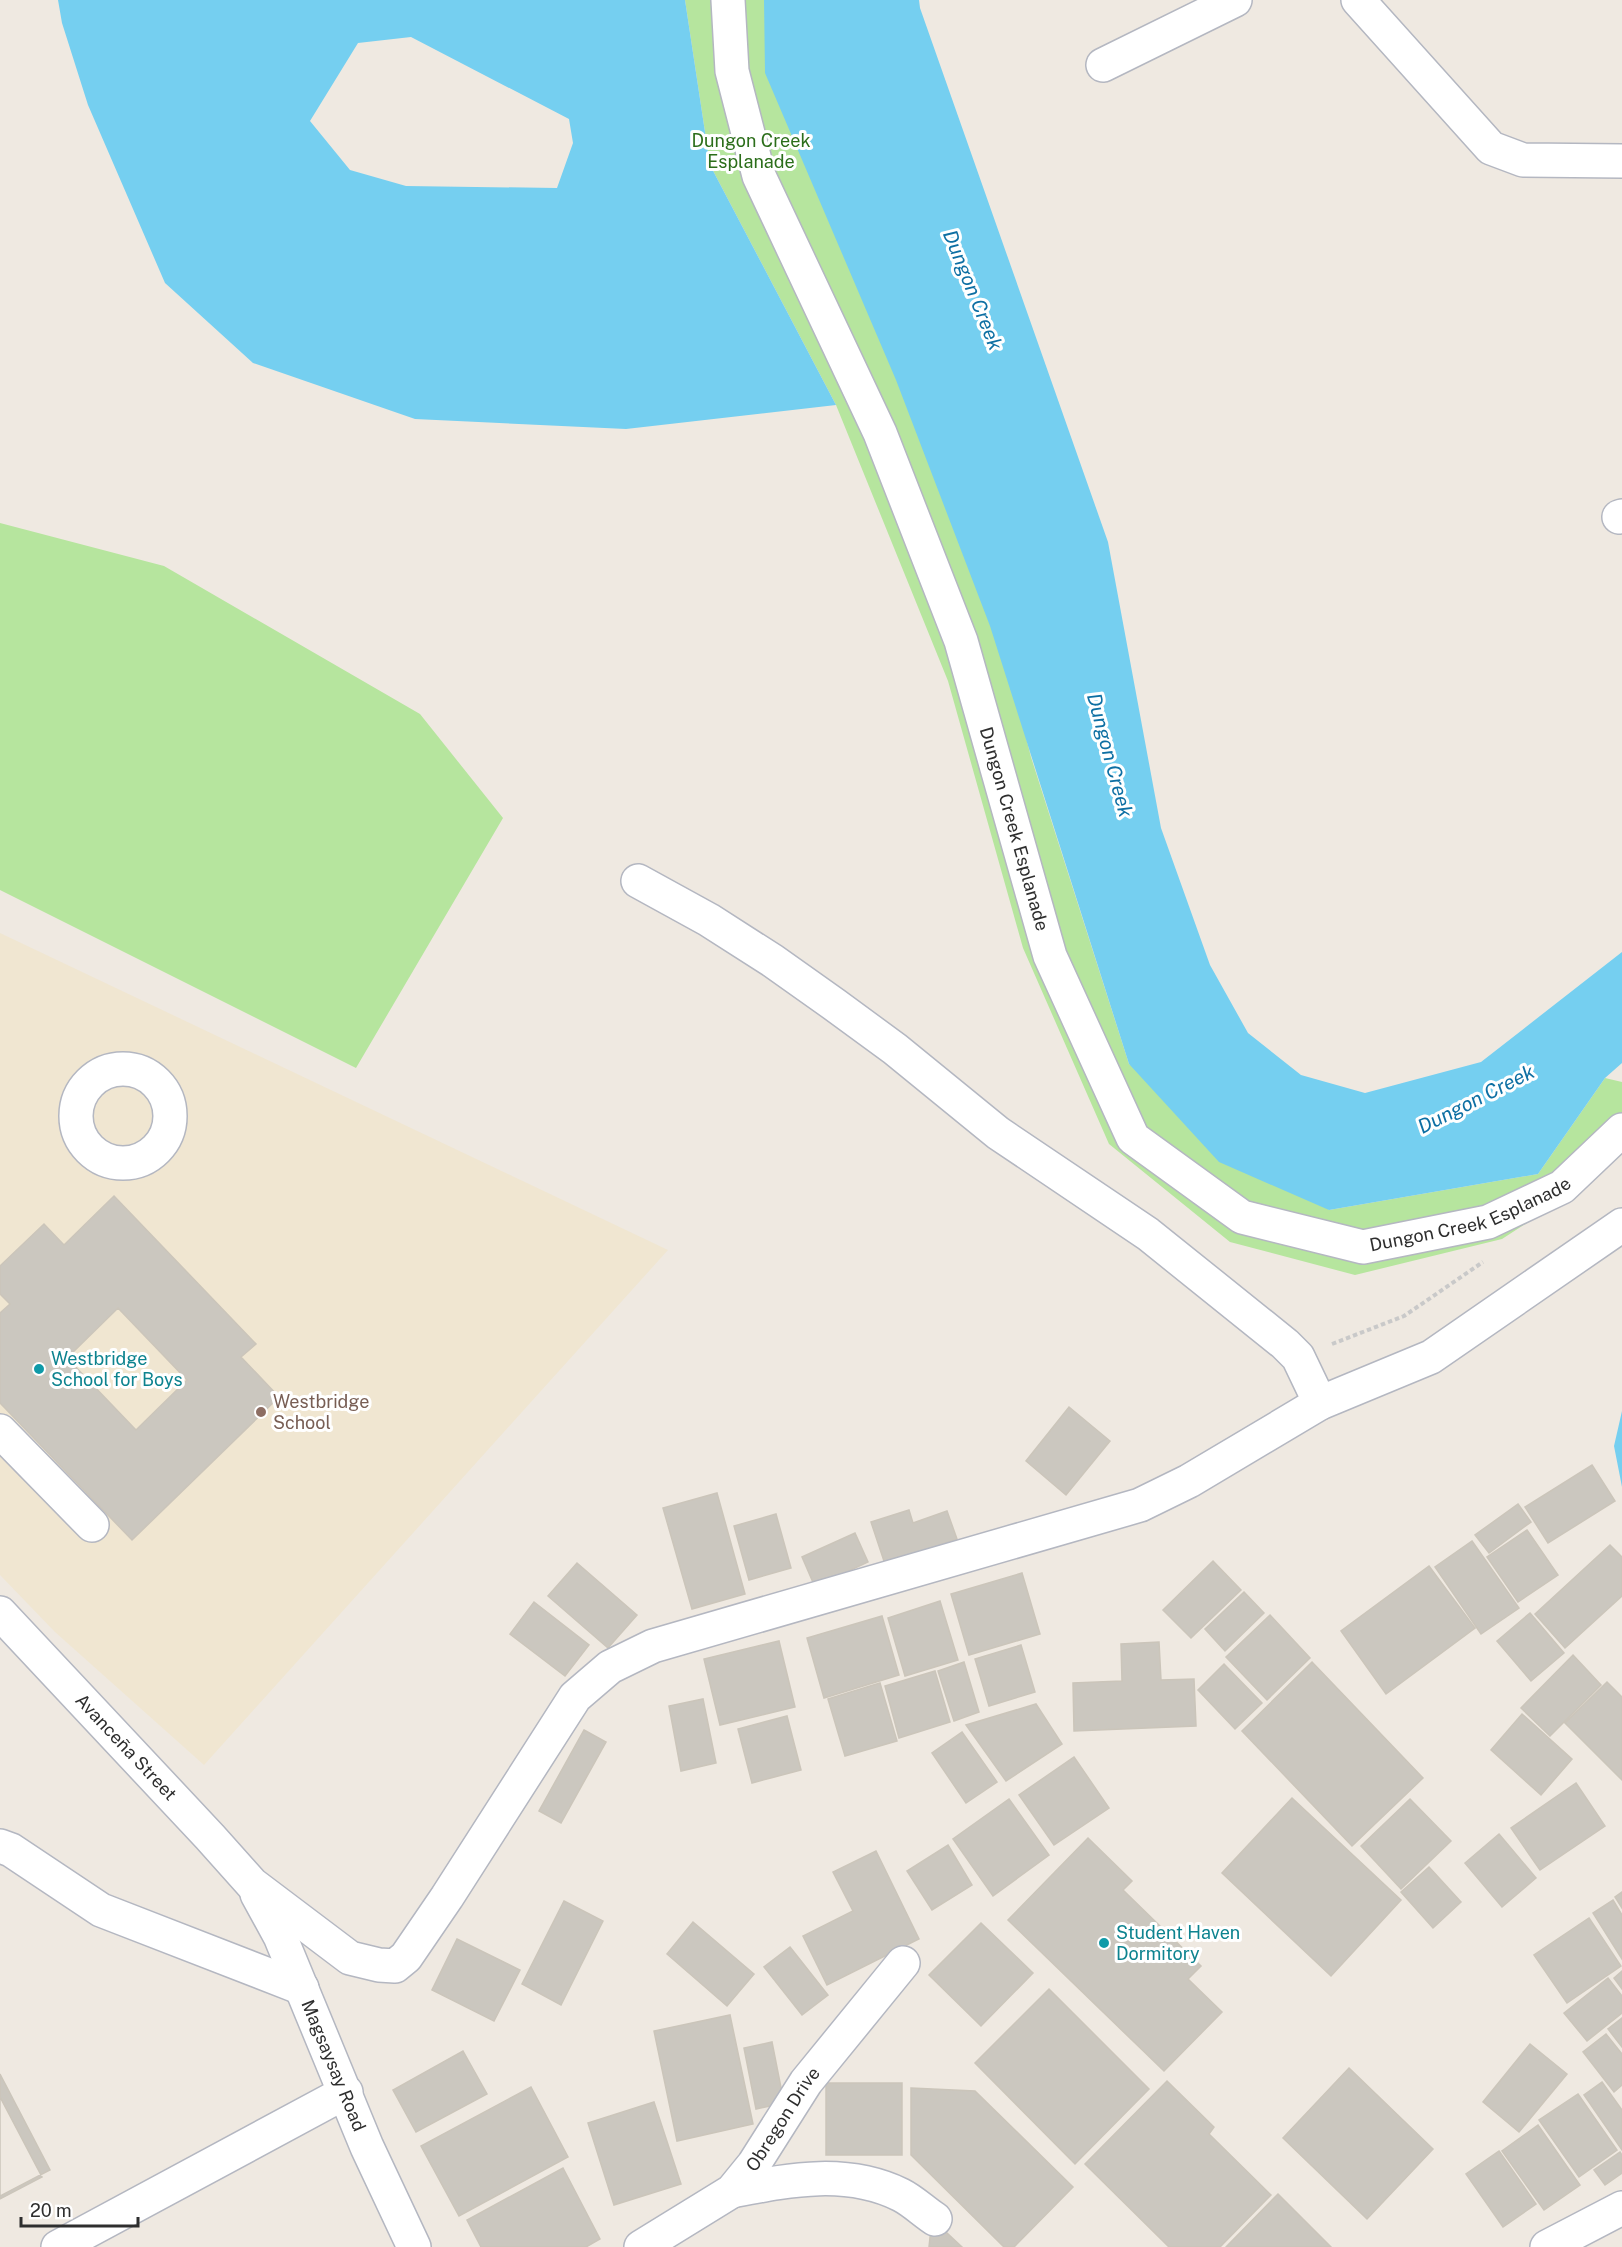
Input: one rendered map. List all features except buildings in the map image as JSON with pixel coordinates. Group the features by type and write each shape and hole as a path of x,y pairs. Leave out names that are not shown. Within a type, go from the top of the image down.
{"street":[{"name":"Dungon Creek Esplanade","path":"728,0 732,71 759,176 889,454 961,640 1050,956 1133,1138 1242,1217 1363,1247 1488,1222 1562,1187 1622,1130"},
{"path":"1103,65 1235,0"},
{"path":"1358,0 1491,148 1523,160 1622,161"},
{"path":"638,880 709,920 773,961 895,1049 998,1133 1148,1234 1268,1328 1298,1357 1320,1403"},
{"path":"252,1884 350,1958 394,1966 406,1957 447,1897 575,1697 610,1667 653,1646 1140,1505 1189,1481 1320,1403 1431,1357 1622,1225"},
{"path":"0,1431 92,1525"},
{"name":"Avanceña Street","path":"0,1613 210,1836 252,1884"},
{"path":"0,1846 11,1850 101,1910 302,1988"},
{"name":"Magsaysay Road","path":"252,1884 280,1936 367,2147 414,2247"},
{"name":"Obregon Drive","path":"640,2247 732,2191 754,2164 806,2082 903,1963"},
{"path":"58,2247 346,2092"},
{"path":"732,2191 795,2179 856,2179 902,2195 935,2219"},
{"path":"1547,2247 1622,2208"}],"path":[{"path":"1298,1357 1404,1316 1489,1258"}],"shaded area":[{"name":"Westbridge School","path":"0,933 668,1250 204,1765 55,1632 0,1575"}],"green space":[{"name":"Dungon Creek Esplanade","path":"685,0 812,0 1002,644 1031,757 1129,1064 1329,1210 1538,1174 1605,1078 1622,1082 1622,1154 1580,1189 1502,1239 1355,1275 1230,1242 1109,1144 1023,948 948,681 836,405 710,165"},
{"path":"0,523 164,566 420,714 503,818 356,1068 0,890"}],"water":[{"path":"58,0 685,0 710,165 836,405 626,429 415,419 253,363 165,283 88,105 62,23","holes":["411,37 569,119 573,143 557,188 406,186 350,170 310,121 358,43"]},
{"name":"Dungon Creek","path":"764,0 919,0 1108,542 1161,828 1210,965 1248,1033 1301,1075 1365,1093 1481,1062 1622,952 1622,1063 1605,1078 1538,1174 1329,1210 1219,1162 1129,1064 990,626 896,380 765,73"},
{"path":"1622,1411 1622,1487 1614,1446"}],"place":[{"name":"Westbridge School for Boys","path":"39,1369"},
{"name":"Westbridge School","path":"261,1412"},
{"name":"Student Haven Dormitory","path":"1104,1943"}]}
